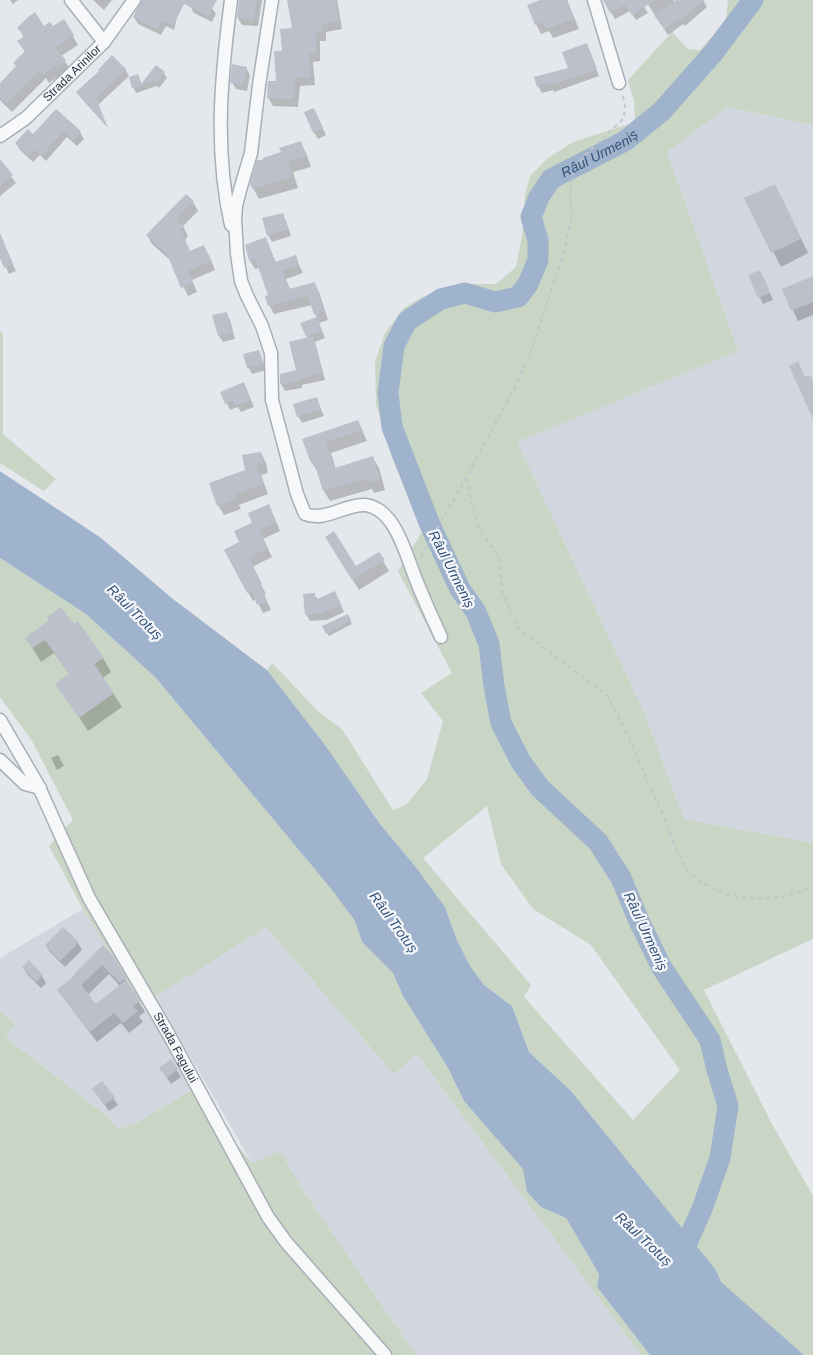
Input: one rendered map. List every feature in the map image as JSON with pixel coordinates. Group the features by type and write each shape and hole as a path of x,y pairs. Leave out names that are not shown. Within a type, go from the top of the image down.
{"street":[{"path":"72,0 104,42"},
{"name":"Strada Arinilor","path":"0,136 26,118 104,42 134,0"},
{"path":"231,0 222,70 220,144 224,194 241,280 246,296 262,326 272,353 272,400 297,494 303,511 312,517 364,505 381,512 393,526 402,542 441,638"},
{"path":"237,254 236,206 251,153 272,0"},
{"path":"594,0 619,82"},
{"name":"Strada Fagului","path":"0,720 40,788 89,898 168,1032 268,1217 286,1242 385,1355"},
{"path":"0,760 25,784 40,788"}],"path":[{"path":"413,572 516,385 530,354 564,252 572,217 570,195 572,176 585,155 624,118 625,103 619,82"},
{"path":"466,478 478,525 498,556 503,594 518,628 606,695 629,737 675,846 688,872 704,884 731,896 758,899 787,896 813,888"}],"shaded area":[{"path":"727,107 813,125 813,843 684,819 644,712 517,442 738,351 667,152"},
{"path":"83,909 161,1035 191,1091 134,1124 118,1130 106,1115 6,1038 15,1024 0,1011 0,958"},
{"path":"266,927 394,1074 417,1054 641,1355 416,1355 304,1192 280,1151 252,1163 156,997 171,985"}],"green space":[{"path":"728,0 813,0 813,125 727,107 667,152 738,351 517,442 644,712 684,819 813,843 813,939 704,990 772,1124 813,1196 813,1355 804,1355 720,1282 716,1270 571,1091 529,1052 512,1006 484,985 470,966 456,938 445,907 415,866 380,824 325,745 267,670 272,663 320,713 342,729 393,810 407,804 427,779 443,721 421,693 452,673 398,571 423,530 393,460 376,404 375,362 385,333 404,308 422,297 461,284 496,284 516,267 522,236 525,195 530,176 547,159 573,142 635,122 634,101 628,80 672,32 688,49 700,50 726,21","holes":["487,806 501,864 533,909 591,945 680,1070 633,1120 524,997 531,985 423,858"]},
{"path":"0,331 3,333 3,434 56,479 44,491 0,463"},
{"path":"0,558 86,614 156,678 332,890 355,921 362,942 393,973 403,996 448,1068 464,1101 524,1169 527,1192 541,1207 566,1218 599,1274 597,1287 650,1355 641,1355 417,1054 394,1074 266,927 142,1005 83,909 49,846 73,820 32,741 0,697"},
{"path":"0,1011 15,1024 6,1038 106,1115 118,1129 134,1124 191,1091 252,1163 280,1151 304,1192 416,1355 0,1355"}],"water":[{"name":"Râul Trotuș","path":"0,471 100,537 172,598 267,670 325,745 380,824 415,866 445,907 456,938 470,966 484,985 512,1006 529,1052 571,1091 716,1270 721,1282 804,1355 650,1355 597,1287 599,1274 566,1218 541,1207 527,1192 523,1169 464,1101 448,1068 403,996 393,973 362,942 355,921 332,890 156,678 86,614 0,558"}],"pier":[{"path":"0,468 101,535 174,596 268,668 267,670 172,598 100,537 0,471"}],"building":[{"path":"142,0 217,0 208,16 184,4 173,26 162,20 157,29 133,17"},
{"path":"239,0 257,0 254,20 237,18"},
{"path":"287,0 335,0 339,21 322,24 322,32 316,33 316,53 309,54 311,77 295,78 294,99 267,98 268,81 276,81 274,51 282,51 280,29 292,28"},
{"path":"540,0 567,0 574,19 546,29 543,22 535,25 527,5"},
{"path":"603,0 655,0 632,15 625,5 610,13"},
{"path":"676,0 705,0 680,20 664,29 654,15"},
{"path":"35,12 44,26 50,22 53,26 64,19 74,35 55,48 66,60 59,67 56,65 43,75 40,70 7,104 0,98 0,83 16,66 13,63 25,51 17,41 25,36 17,28"},
{"path":"587,43 597,69 549,86 548,83 537,87 534,77 568,68 562,52"},
{"path":"112,55 126,69 96,98 105,124 76,92 99,71"},
{"path":"232,64 247,67 243,85 230,83"},
{"path":"156,65 165,72 156,83 153,81 132,88 129,77 138,74 141,84"},
{"path":"314,108 323,128 313,133 304,112"},
{"path":"56,109 81,131 73,140 63,131 42,156 35,149 29,156 15,143 28,129 33,134"},
{"path":"301,141 306,156 288,162 293,177 252,189 250,183 257,160 263,160 263,158 281,152 279,148"},
{"path":"0,159 13,175 0,186"},
{"path":"775,184 801,239 771,253 744,198"},
{"path":"186,194 194,201 176,219 184,227 181,230 190,251 204,245 211,261 188,271 193,283 181,288 167,254 146,235"},
{"path":"283,213 288,229 267,236 262,218"},
{"path":"0,233 13,264 4,268 0,258"},
{"path":"266,237 275,262 296,255 299,265 282,271 289,289 315,282 324,312 314,315 308,296 268,306 265,296 268,295 255,259 249,261 245,245"},
{"path":"760,270 770,293 758,298 748,275"},
{"path":"813,276 813,302 791,311 782,289"},
{"path":"227,312 232,333 218,336 212,315"},
{"path":"317,317 322,331 306,337 300,323"},
{"path":"313,336 322,373 299,379 299,381 280,384 280,374 296,370 289,342"},
{"path":"259,350 263,364 247,368 243,354"},
{"path":"798,361 805,377 810,375 813,380 813,419 789,366"},
{"path":"244,382 251,400 236,406 233,401 225,404 220,392"},
{"path":"317,397 321,409 297,417 293,404"},
{"path":"358,420 362,430 326,442 335,468 373,456 380,479 367,483 366,479 323,491 314,462 311,463 302,439"},
{"path":"261,452 264,463 256,465 263,484 235,495 236,499 217,506 209,483 245,470 242,455"},
{"path":"269,504 276,522 259,530 268,548 249,558 262,584 260,585 267,601 257,605 251,590 247,593 224,550 239,542 234,531 252,523 248,513"},
{"path":"334,531 356,566 379,552 385,560 352,580 325,537"},
{"path":"335,591 341,605 322,613 305,615 303,594 315,593 315,600"},
{"path":"61,607 74,624 78,621 104,658 94,664 114,693 79,718 55,684 69,674 45,640 32,648 25,638 49,620 47,617"},
{"path":"348,614 351,620 326,634 322,626"},
{"path":"63,927 79,942 60,961 45,945"},
{"path":"103,945 113,956 126,977 120,983 102,965 81,985 96,1004 126,980 140,1001 133,1006 138,1011 123,1023 114,1013 90,1032 57,990 75,975"},
{"path":"29,960 43,975 36,982 22,967"},
{"path":"171,1059 178,1069 167,1078 159,1068"},
{"path":"102,1081 115,1097 105,1105 92,1089"}],"waterway":[{"name":"Râul Urmeniș","path":"681,1265 686,1245 702,1209 720,1158 728,1106 710,1040 662,968 621,878 598,842 540,788 521,762 501,723 489,644 476,612 460,589 430,525 392,427 388,393 394,346 407,321 441,299 465,293 495,302 518,297 528,284 538,260 538,240 531,217 539,197 551,179 625,141 662,111 714,52 753,0"}]}
